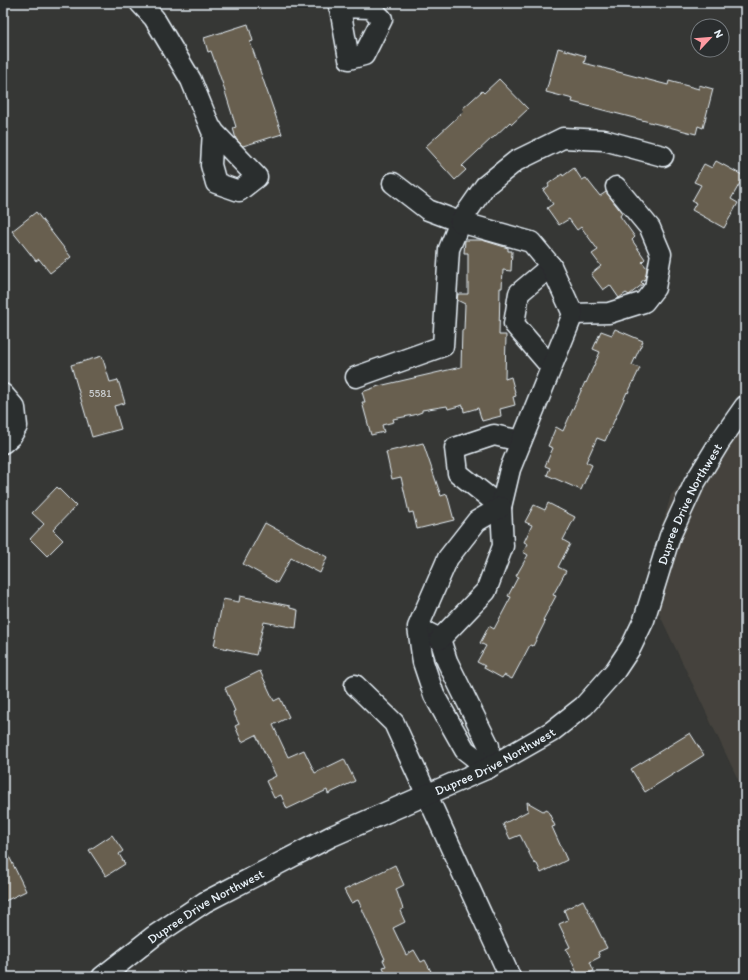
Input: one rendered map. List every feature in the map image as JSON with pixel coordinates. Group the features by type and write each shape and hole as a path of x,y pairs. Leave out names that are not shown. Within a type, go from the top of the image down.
{"street":[{"path":"140,3 154,18 191,80 213,130"},
{"path":"339,5 372,8 382,19 364,56 349,59 339,5"},
{"path":"356,377 443,346 449,249 460,222 485,186 516,161 563,138 604,140 663,156"},
{"path":"393,183 428,210 460,222 530,242 551,266 573,314 510,469 502,507 503,546 486,590 440,638"},
{"path":"573,314 609,313 644,302 655,288 661,254 650,228 616,187"},
{"path":"551,266 519,293 514,324 551,367"},
{"path":"3,394 15,408 17,426 11,436 3,442"},
{"name":"Dupree Drive Northwest","path":"102,977 154,936 204,902 332,836 428,796 488,768 551,732 584,706 615,671 631,647 644,620 670,536 694,484 719,443 745,406"},
{"path":"502,507 458,472 455,448 494,435 521,441"},
{"path":"488,768 465,750 434,695 422,662 418,627 448,558 477,521 502,507"},
{"path":"418,627 440,638 447,661 489,746 488,768"},
{"path":"354,685 394,723 510,977"}],"shaded area":[{"path":"745,414 745,794 645,584 671,495"}],"building":[{"path":"248,24 253,41 250,42 282,134 243,146 236,139 233,128 236,127 222,82 211,51 208,52 204,38"},
{"path":"558,48 586,56 584,63 668,85 669,81 699,89 699,85 713,89 703,128 698,126 696,134 572,102 573,99 546,92"},
{"path":"499,79 528,109 512,124 510,122 462,166 466,170 455,180 425,147 464,111 462,109 482,91 484,93"},
{"path":"716,161 744,176 731,199 738,203 724,228 692,210 696,203 692,201 701,185 694,182 704,164 712,168"},
{"path":"574,168 582,180 586,178 600,196 606,192 622,213 620,216 635,237 632,240 645,259 642,262 647,268 645,279 641,282 643,284 629,295 626,293 619,298 610,285 603,290 591,274 601,266 592,254 598,250 581,227 577,230 569,219 559,225 547,208 553,204 543,190 549,186 548,184 562,174 563,176"},
{"path":"36,212 71,257 50,273 39,259 36,261 12,231"},
{"path":"465,240 482,240 508,248 508,251 512,251 511,271 503,270 502,288 500,288 499,335 506,335 505,379 511,377 516,396 513,397 515,405 500,409 501,416 482,421 478,408 464,412 463,405 448,409 447,406 422,410 422,412 414,415 393,419 394,422 382,425 384,432 371,435 362,402 365,402 362,392 379,386 461,367 462,330 464,330 465,304 457,300 458,294 468,294 468,253 464,253"},
{"path":"615,329 643,341 632,365 640,368 628,393 627,392 605,441 597,438 586,462 592,465 581,490 547,475 550,468 545,466 553,448 548,446 556,427 563,431 585,382 586,383 600,352 593,349 601,331 612,335"},
{"path":"102,356 110,382 118,380 125,403 114,406 121,429 92,437 71,365"},
{"path":"423,443 441,496 447,494 454,520 417,529 413,512 409,513 401,477 392,479 386,452"},
{"path":"57,487 76,506 53,530 63,540 47,556 30,539 44,524 32,513"},
{"path":"548,503 575,517 563,540 570,544 558,567 566,571 553,595 556,596 543,620 545,622 533,646 530,645 512,679 504,675 502,678 484,668 485,666 477,662 486,646 480,643 489,626 494,629 511,597 508,596 518,577 516,576 528,555 523,552 528,544 524,542 532,525 525,522 534,505 545,510"},
{"path":"265,523 327,557 320,573 291,558 277,583 243,564"},
{"path":"240,596 290,606 290,608 298,610 296,628 264,622 256,655 214,646 223,599 239,602"},
{"path":"260,671 274,701 280,698 289,717 273,725 288,757 304,750 315,773 344,759 355,781 328,794 327,790 287,809 281,795 274,798 266,781 276,776 256,735 242,742 235,726 239,724 233,712 235,711 225,688"},
{"path":"690,733 704,755 645,792 631,769"},
{"path":"527,802 543,811 547,809 555,826 552,827 567,860 541,873 537,864 534,863 520,835 510,839 503,824 528,811"},
{"path":"112,835 123,851 119,854 125,864 106,876 89,850"},
{"path":"3,844 26,891 3,902"},
{"path":"395,865 404,885 396,889 403,909 400,911 405,922 393,928 406,955 414,950 421,962 425,960 434,977 387,977 383,967 386,966 383,960 385,959 358,900 351,903 344,890"},
{"path":"583,900 607,948 598,952 600,957 590,962 594,971 579,977 566,949 570,947 559,924 568,920 564,910"}]}
